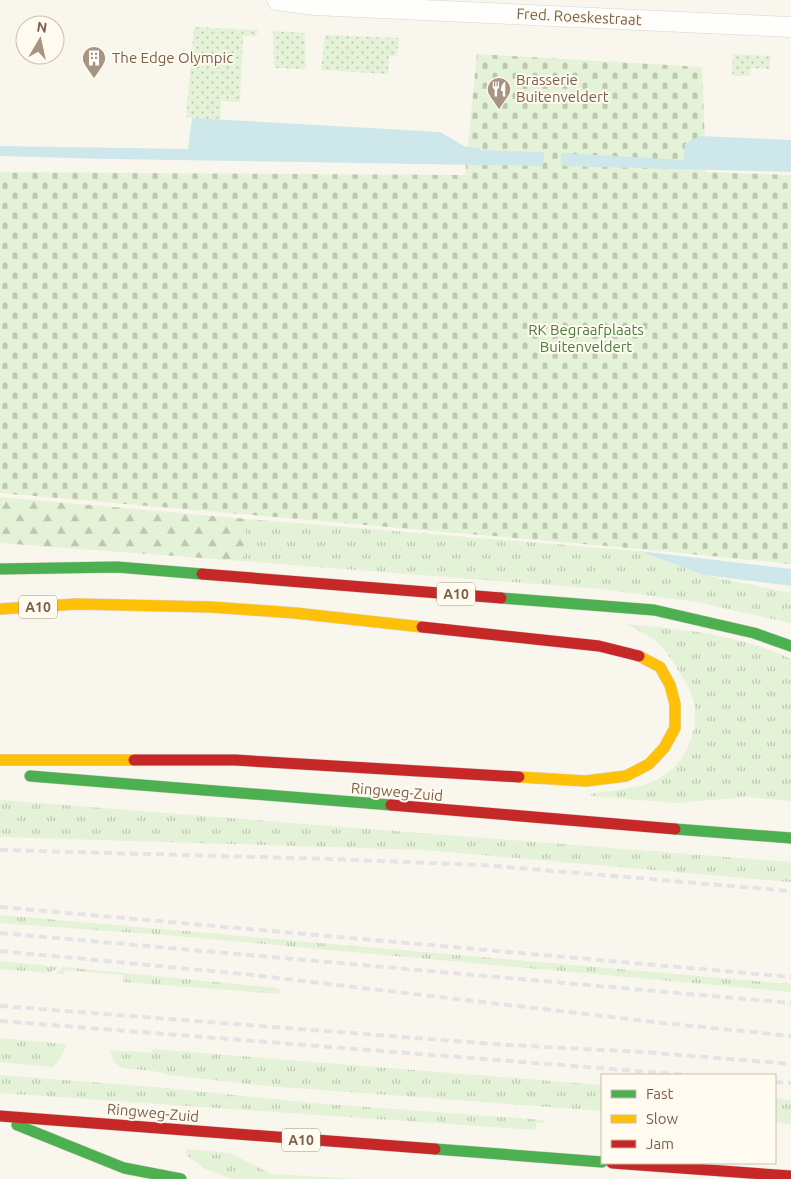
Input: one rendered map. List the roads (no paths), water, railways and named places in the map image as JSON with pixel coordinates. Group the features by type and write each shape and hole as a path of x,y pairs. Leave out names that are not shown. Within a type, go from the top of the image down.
{"highway":[{"name":"A10","path":"0,569 117,567 654,610 754,633 791,646"},
{"name":"A10","path":"0,609 76,604 211,607 296,613 600,646 638,655 660,667 670,685 675,704 675,728 664,748 649,764 626,776 586,781 235,760 0,760"},
{"name":"Ringweg-Zuid","path":"20,775 791,838"},
{"name":"A10","path":"0,1117 124,1168 182,1179"},
{"name":"Ringweg-Zuid","path":"0,1117 601,1162"},
{"path":"626,1164 791,1176"}],"street":[{"name":"Fred. Roeskestraat","path":"277,0 314,5 791,26"}],"water":[{"path":"192,118 440,132 466,147 479,148 480,150 544,152 543,166 0,156 0,146 188,149"},
{"path":"699,136 791,140 791,172 561,166 561,153 684,160 685,144"},
{"path":"639,551 791,569 791,586 704,575"}],"railway":[{"path":"0,850 483,865 791,891"},
{"path":"0,907 791,977"},
{"path":"0,933 791,1003"},
{"path":"0,951 243,974 791,1036"},
{"path":"0,1006 507,1045 644,1052 791,1064"},
{"path":"0,1021 675,1074"},
{"path":"776,1082 791,1083"}],"place":[{"name":"The Edge Olympic","path":"94,79"},
{"name":"Brasserie Buitenveldert","path":"499,110"}],"park label":[{"name":"RK Begraafplaats Buitenveldert","path":"586,338"}]}
